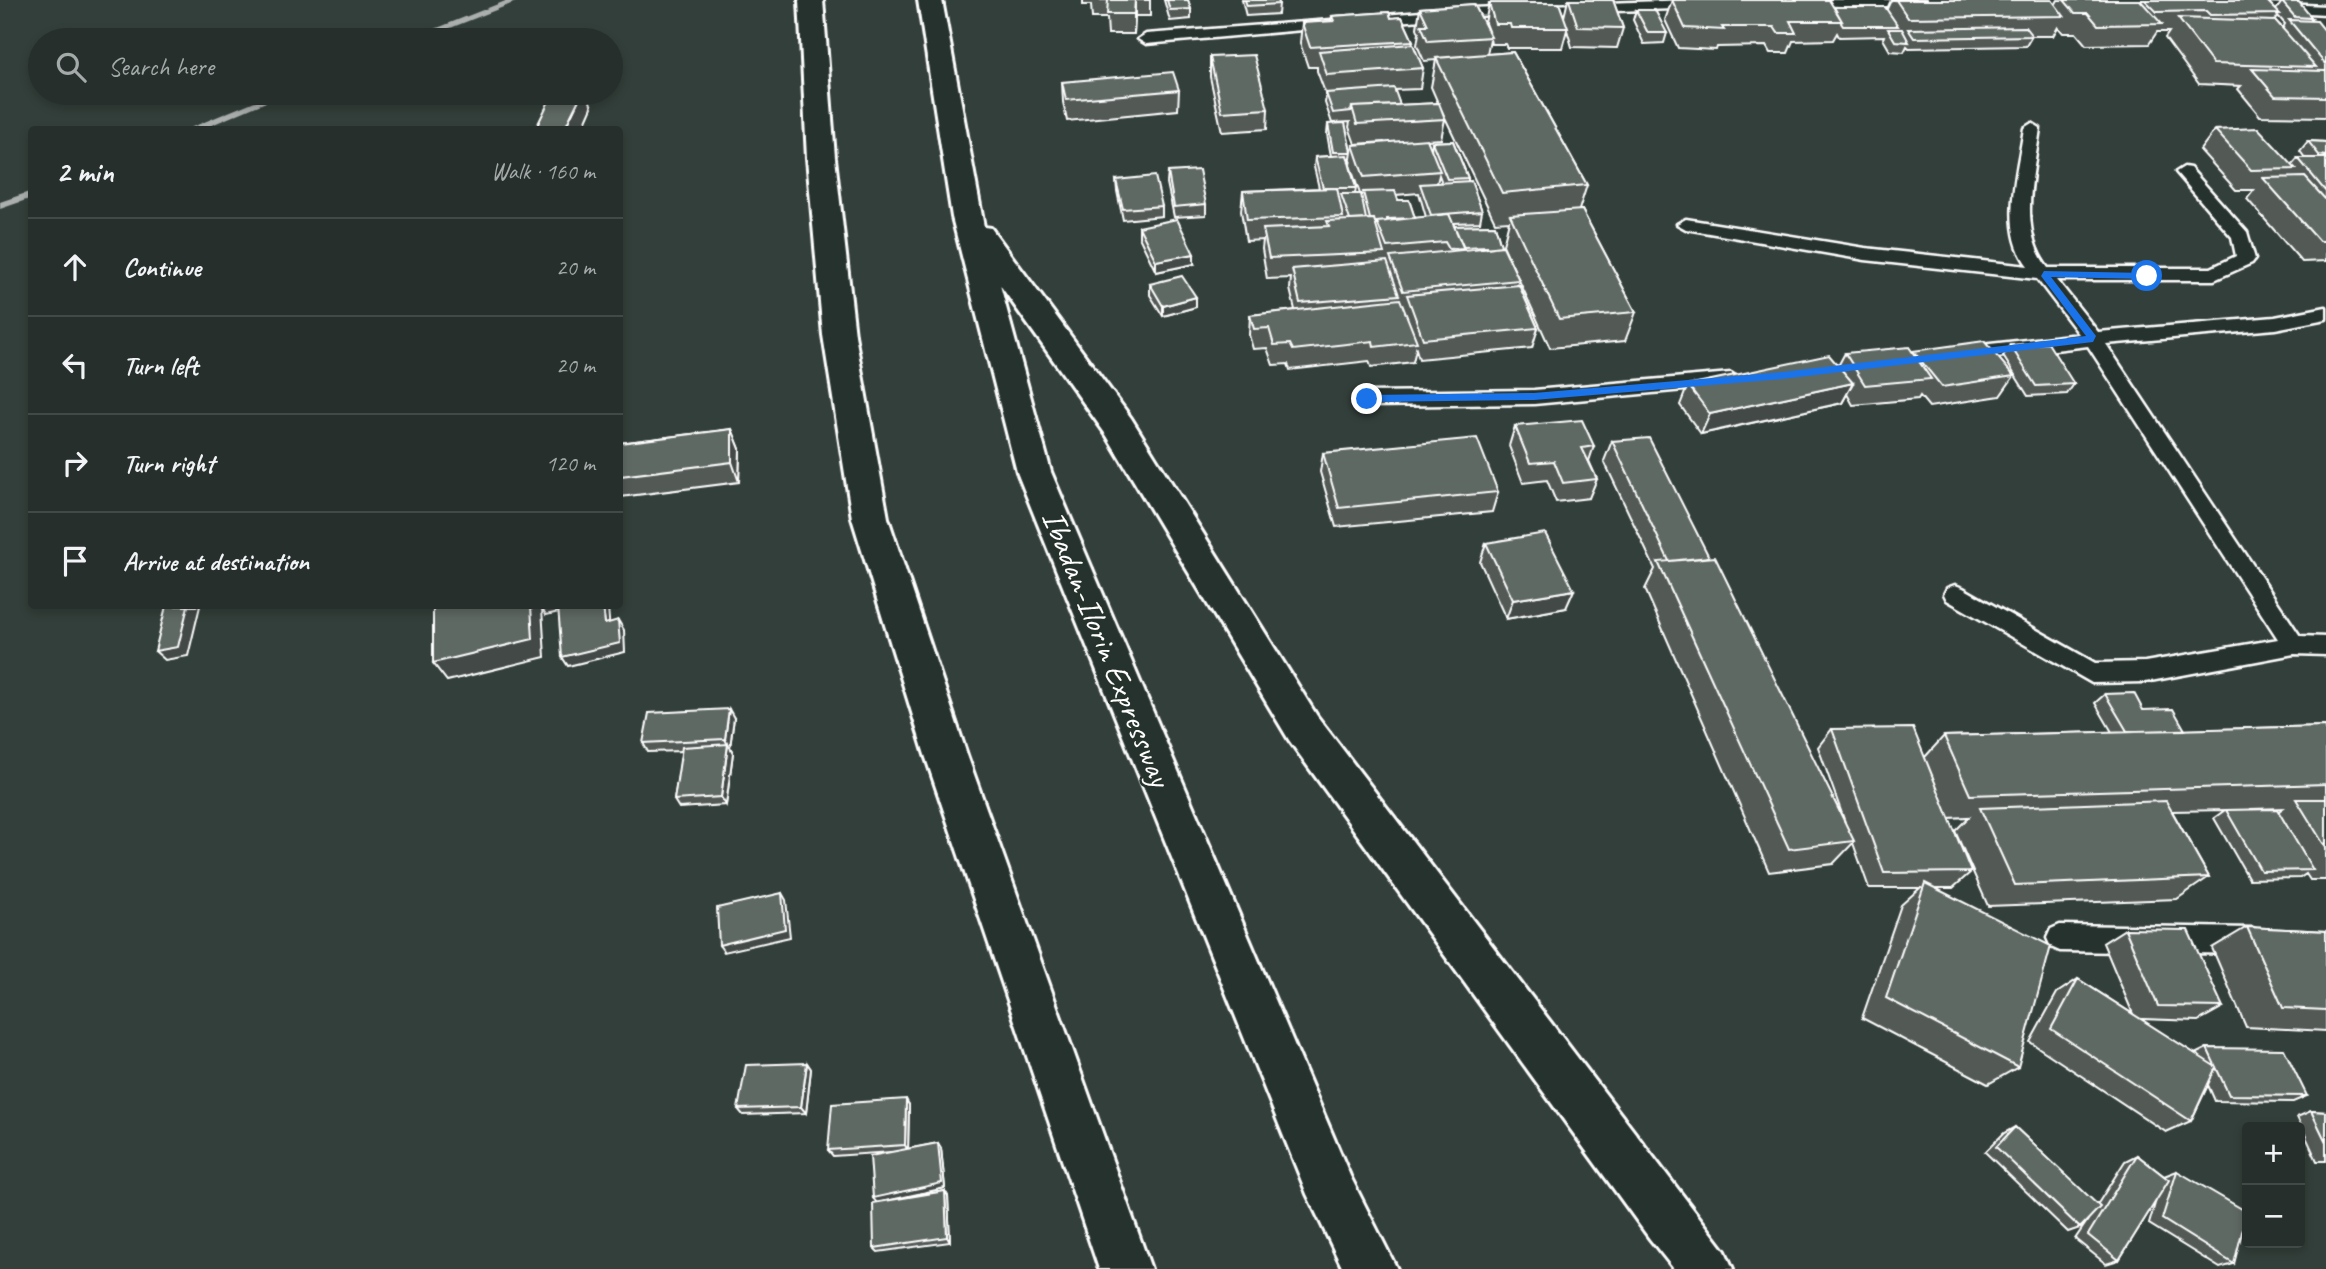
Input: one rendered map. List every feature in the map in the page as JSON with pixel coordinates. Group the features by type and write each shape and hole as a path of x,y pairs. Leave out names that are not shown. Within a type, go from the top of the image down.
{"highway":[{"path":"811,0 821,158 839,335 870,518 946,755 1125,1269"},
{"name":"Ibadan-Ilorin Expressway","path":"930,0 967,217 1034,472 1332,1194 1371,1269"},
{"path":"967,217 1119,427 1303,728 1659,1210 1707,1269"}],"lane":[{"path":"1784,2 1937,2"},
{"path":"1146,39 1471,12 1715,4"},
{"path":"2229,5 2326,10"},
{"path":"2032,128 2020,216 2030,257 2093,339 2294,645"},
{"path":"1686,224 1866,254 2044,274 2214,274 2246,259 2241,236 2184,172"},
{"path":"1944,356 2093,339 2275,323 2326,313"},
{"path":"1367,399 1534,397 1754,378"},
{"path":"1955,594 2092,673 2145,672 2294,645 2326,646"},
{"path":"2060,938 2273,942"}],"building":[{"path":"1108,0 1135,0 1134,14 1107,14"},
{"path":"1167,0 1188,0 1191,9 1170,10"},
{"path":"1245,0 1278,0 1279,4 1247,6"},
{"path":"1569,0 1613,0 1623,28 1578,27"},
{"path":"1672,0 1829,0 1842,21 1790,21 1796,33 1778,33 1774,27 1722,27 1724,30 1685,28"},
{"path":"1896,0 2052,0 2064,16 1908,18"},
{"path":"2064,0 2140,0 2162,24 2098,25 2088,13 2075,13"},
{"path":"2145,0 2266,0 2280,14 2210,15 2206,11 2157,12"},
{"path":"2282,2 2299,2 2312,18 2295,17"},
{"path":"1489,3 1559,3 1568,28 1511,28 1510,24 1495,24"},
{"path":"1474,4 1491,37 1428,41 1421,25 1428,25 1420,8"},
{"path":"1834,7 1885,7 1898,26 1843,26"},
{"path":"1636,10 1655,10 1667,33 1648,33"},
{"path":"1389,12 1391,18 1402,17 1413,41 1310,47 1302,23 1334,21 1332,16"},
{"path":"2178,18 2276,21 2316,67 2213,64"},
{"path":"2289,20 2317,21 2326,32 2326,65"},
{"path":"2025,27 2032,36 1914,38 1908,29"},
{"path":"1888,29 1902,29 1909,42 1895,41"},
{"path":"1413,44 1423,68 1327,75 1319,51"},
{"path":"1513,52 1587,185 1502,193 1436,58"},
{"path":"1254,55 1268,109 1222,112 1210,57"},
{"path":"2252,69 2325,71 2326,97 2275,96"},
{"path":"1173,72 1179,90 1066,100 1062,82"},
{"path":"1394,88 1400,105 1352,107 1351,111 1333,113 1326,93"},
{"path":"1439,103 1445,119 1357,124 1352,107"},
{"path":"547,105 576,105 566,126 537,126"},
{"path":"1345,123 1351,152 1333,152 1328,124"},
{"path":"2258,128 2296,169 2251,170 2215,130"},
{"path":"1427,139 1440,171 1364,177 1353,145"},
{"path":"1453,141 1468,178 1447,179 1432,142"},
{"path":"2308,141 2326,142 2326,156 2319,155"},
{"path":"1347,155 1356,188 1323,188 1315,157"},
{"path":"2298,158 2326,158 2326,192"},
{"path":"1199,170 1206,204 1174,207 1168,172"},
{"path":"1155,176 1162,206 1123,209 1116,180"},
{"path":"2305,177 2326,200 2326,241 2319,241 2263,178"},
{"path":"1471,181 1482,211 1431,215 1420,184"},
{"path":"1337,188 1343,217 1247,220 1243,191"},
{"path":"1395,191 1398,200 1409,200 1415,218 1387,219 1377,222 1376,225 1374,219 1370,219 1363,192"},
{"path":"1341,194 1361,194 1366,219 1350,220"},
{"path":"1582,210 1636,312 1559,319 1510,215"},
{"path":"1449,214 1464,248 1449,249 1445,242 1387,247 1377,222"},
{"path":"1177,219 1194,254 1156,261 1139,227"},
{"path":"1374,219 1384,253 1269,258 1263,229 1329,226 1327,221"},
{"path":"1495,225 1501,246 1487,248 1463,247 1454,226"},
{"path":"1503,246 1519,280 1403,291 1390,257"},
{"path":"1387,261 1399,295 1300,303 1292,269"},
{"path":"1182,276 1196,297 1163,306 1150,284"},
{"path":"1519,285 1538,328 1423,339 1407,295"},
{"path":"1400,299 1417,342 1374,347 1373,341 1293,350 1290,344 1274,345 1269,328 1254,329 1250,315"},
{"path":"1984,341 2014,376 1942,387 1913,351"},
{"path":"2048,343 2074,384 2036,386 2010,345"},
{"path":"1909,347 1931,379 1865,385 1845,353"},
{"path":"1829,355 1853,383 1710,414 1688,385"},
{"path":"1582,420 1594,446 1582,448 1597,479 1563,483 1554,461 1530,463 1515,426"},
{"path":"732,429 732,462 623,476 623,443"},
{"path":"1477,438 1498,492 1339,508 1323,453"},
{"path":"1649,438 1709,557 1669,561 1612,441"},
{"path":"1545,533 1574,590 1513,600 1486,543"},
{"path":"1715,557 1854,841 1789,849 1658,562"},
{"path":"165,609 187,609 178,647 155,651"},
{"path":"433,609 531,609 533,639 433,663"},
{"path":"558,609 603,609 605,624 618,620 620,643 562,657"},
{"path":"2134,693 2143,710 2173,709 2185,730 2127,731 2105,694"},
{"path":"729,709 725,739 643,743 649,713"},
{"path":"2326,726 2326,784 1970,795 1944,736"},
{"path":"1913,728 1971,872 1884,873 1832,729"},
{"path":"728,744 721,797 674,800 682,747"},
{"path":"2296,799 2326,799 2326,848"},
{"path":"2166,801 2209,877 2015,885 1980,808"},
{"path":"2277,809 2313,870 2261,871 2226,810"},
{"path":"1925,883 2051,946 2018,1067 1886,998"},
{"path":"782,893 785,929 719,945 717,908"},
{"path":"2247,927 2326,931 2326,1010 2283,1008"},
{"path":"2125,929 2188,930 2223,1007 2158,1006"},
{"path":"2078,979 2216,1067 2191,1121 2051,1029"},
{"path":"2207,1048 2284,1049 2307,1096 2229,1095"},
{"path":"807,1063 801,1107 738,1109 746,1065"},
{"path":"906,1099 905,1145 828,1150 832,1104"},
{"path":"2311,1111 2326,1112 2326,1142"},
{"path":"2015,1127 2100,1207 2080,1228 1996,1147"},
{"path":"938,1143 942,1183 873,1198 870,1156"},
{"path":"2137,1155 2169,1180 2119,1260 2088,1235"},
{"path":"2177,1171 2242,1209 2242,1232 2234,1264 2162,1219"},
{"path":"945,1191 947,1237 874,1248 873,1203"}],"waterway":[{"path":"443,28 516,0"},
{"path":"200,126 252,105"},
{"path":"0,206 28,196"}],"route":[{"path":"1367,399 1534,397 1782,376 2093,339 2044,274 2147,276"}]}
